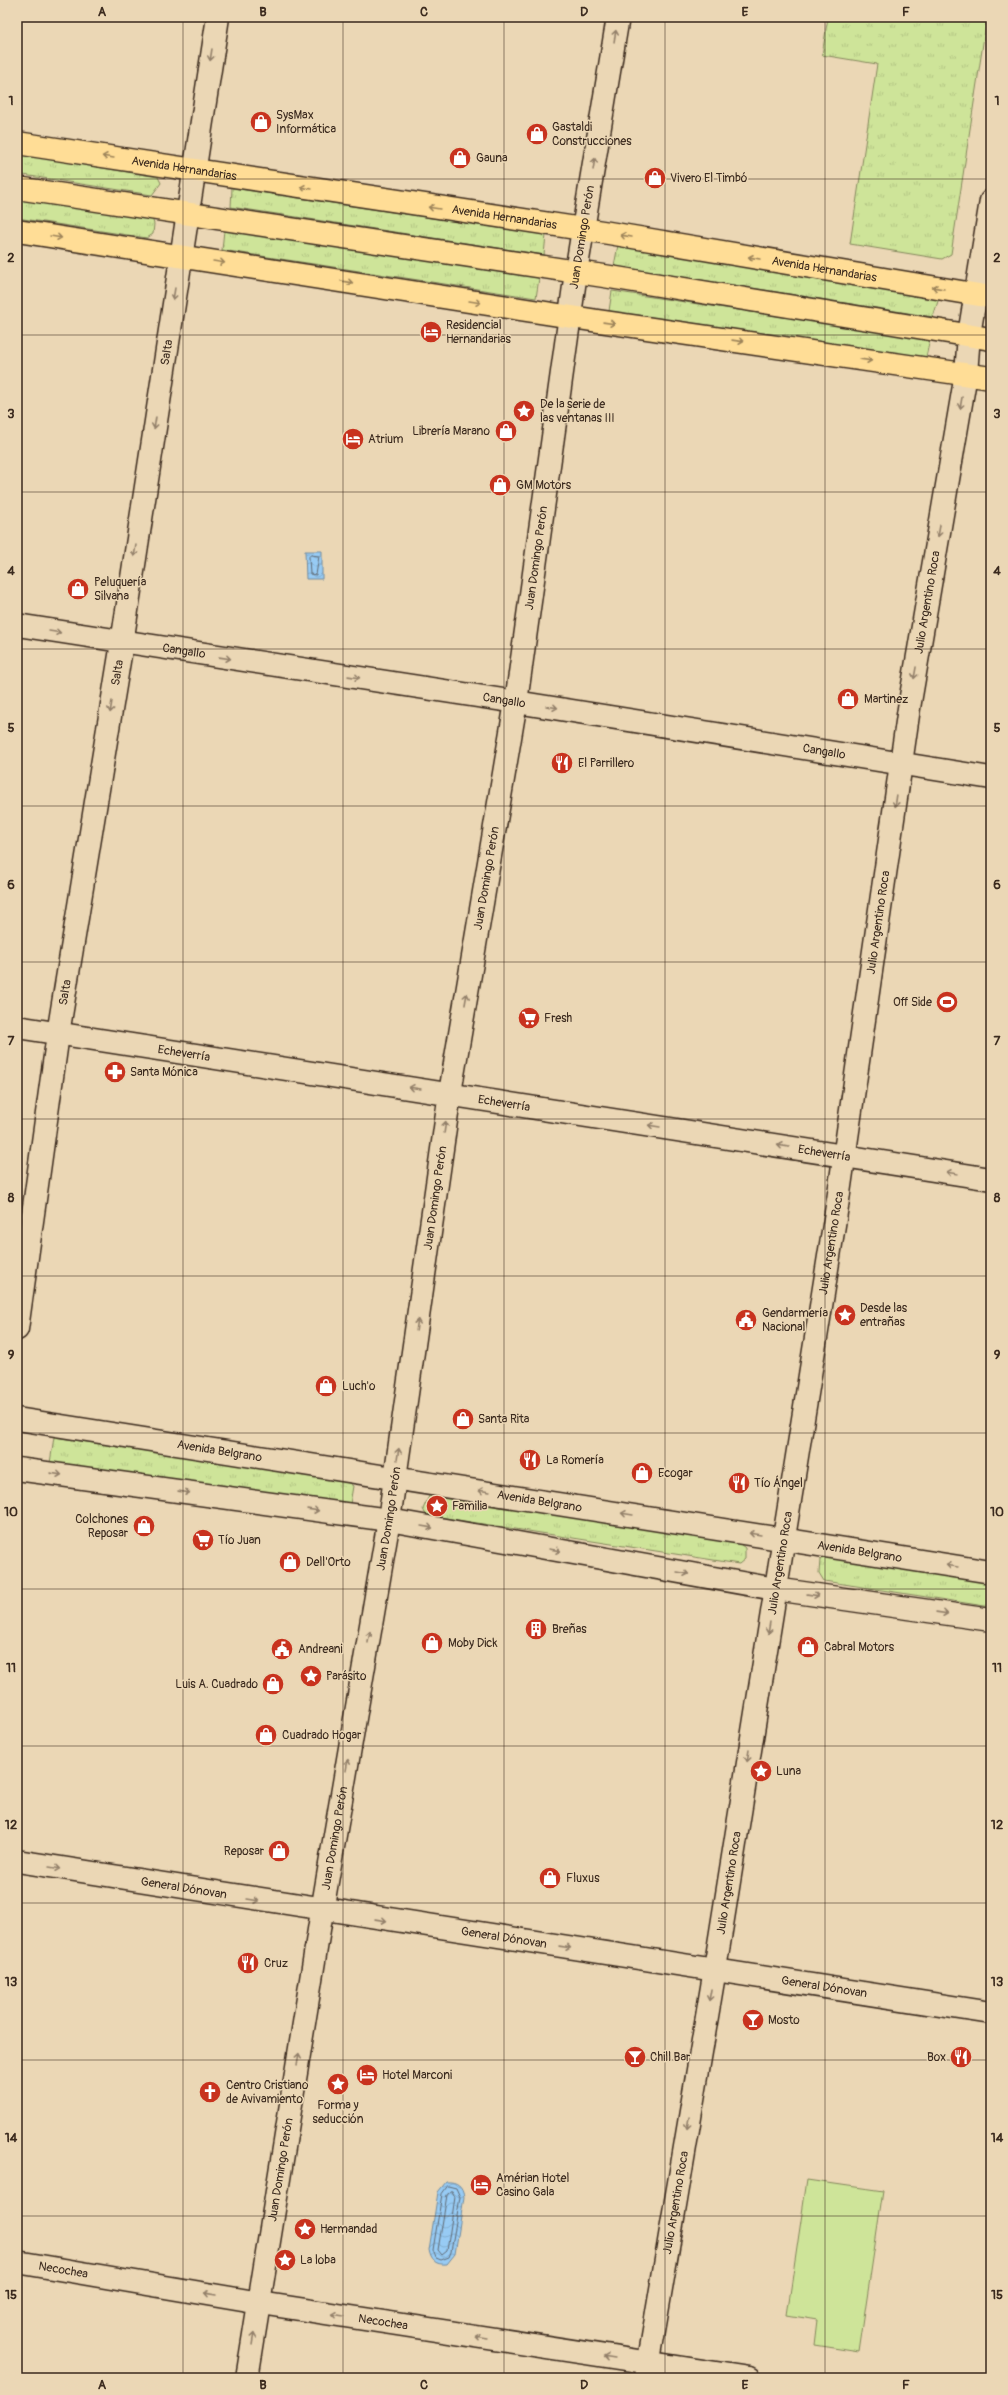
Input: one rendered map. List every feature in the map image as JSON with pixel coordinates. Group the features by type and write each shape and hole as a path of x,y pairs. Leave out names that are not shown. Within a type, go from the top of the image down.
{"main road":[{"name":"Avenida Hernandarias","path":"17,143 584,230 984,296"},
{"path":"17,188 576,272 991,339"},
{"path":"17,231 570,317 991,378"}],"street":[{"name":"Salta","path":"17,1329 58,1034 122,643 186,213 218,17"},
{"name":"Juan Domingo Perón","path":"247,2378 322,1911 389,1520 450,1093 516,702 576,272 618,17"},
{"name":"Julio Argentino Roca","path":"647,2370 715,1969 844,1156 901,764 966,374 969,335 984,296 991,201"},
{"name":"Cangallo","path":"17,625 122,643 516,702 991,778"},
{"name":"Echeverría","path":"17,1027 450,1093 991,1179"},
{"name":"Avenida Belgrano","path":"17,1419 991,1572"},
{"path":"17,1469 389,1520 775,1589 991,1620"},
{"name":"General Dónovan","path":"17,1861 322,1911 715,1969 991,2013"},
{"name":"Necochea","path":"17,2262 647,2370 749,2378"}],"green space":[{"path":"828,17 987,17 951,254 942,259 850,244 877,64 822,55"},
{"path":"17,154 158,177 161,183 152,195 17,174"},
{"path":"232,188 546,235 544,255 231,207"},
{"path":"17,197 152,218 154,224 153,234 147,238 17,218"},
{"path":"224,230 539,278 536,298 222,250"},
{"path":"618,245 939,298 933,317 614,266"},
{"path":"612,291 930,339 926,357 609,311"},
{"path":"54,1437 346,1481 353,1486 350,1504 50,1463"},
{"path":"430,1494 740,1544 745,1548 745,1559 739,1564 426,1515 423,1509"},
{"path":"825,1556 991,1582 991,1607 824,1581 819,1573 820,1560"},
{"path":"807,2180 883,2191 859,2352 814,2345 817,2320 787,2315"}],"water":[{"path":"305,551 322,551 322,579 306,579"},
{"path":"446,2182 453,2182 459,2185 464,2197 455,2254 447,2264 440,2264 433,2260 429,2250 438,2192"}],"place":[{"name":"SysMax Informática","path":"261,122"},
{"name":"Gastaldi Construcciones","path":"537,134"},
{"name":"Gauna","path":"460,158"},
{"name":"Vivero El Timbó","path":"655,178"},
{"name":"Residencial Hernandarias","path":"431,332"},
{"name":"De la serie de las ventanas III","path":"524,411"},
{"name":"Librería Marano","path":"506,431"},
{"name":"Atrium","path":"353,439"},
{"name":"GM Motors","path":"500,485"},
{"name":"Peluquería Silvana","path":"78,589"},
{"name":"Martinez","path":"848,699"},
{"name":"El Parrillero","path":"562,763"},
{"name":"Off Side","path":"947,1002"},
{"name":"Fresh","path":"529,1018"},
{"name":"Santa Mónica","path":"115,1072"},
{"name":"Desde las entrañas","path":"845,1315"},
{"name":"Gendarmería Nacional","path":"746,1320"},
{"name":"Luch'o","path":"326,1386"},
{"name":"Santa Rita","path":"463,1419"},
{"name":"La Romería","path":"530,1460"},
{"name":"Ecogar","path":"642,1473"},
{"name":"Tío Ángel","path":"739,1483"},
{"name":"Familia","path":"437,1506"},
{"name":"Colchones Reposar","path":"144,1526"},
{"name":"Tío Juan","path":"203,1540"},
{"name":"Dell'Orto","path":"290,1562"},
{"name":"Breñas","path":"536,1629"},
{"name":"Moby Dick","path":"432,1643"},
{"name":"Cabral Motors","path":"808,1647"},
{"name":"Andreani","path":"282,1649"},
{"name":"Parásito","path":"311,1676"},
{"name":"Luis A. Cuadrado","path":"273,1684"},
{"name":"Cuadrado Hogar","path":"266,1735"},
{"name":"Luna","path":"761,1771"},
{"name":"Reposar","path":"279,1851"},
{"name":"Fluxus","path":"550,1878"},
{"name":"Cruz","path":"248,1963"},
{"name":"Mosto","path":"753,2020"},
{"name":"Chill Bar","path":"635,2057"},
{"name":"Box","path":"961,2057"},
{"name":"Hotel Marconi","path":"367,2075"},
{"name":"Forma y seducción","path":"338,2084"},
{"name":"Centro Cristiano de Avivamiento","path":"210,2092"},
{"name":"Amérian Hotel Casino Gala","path":"481,2185"},
{"name":"Hermandad","path":"305,2229"},
{"name":"La loba","path":"285,2260"}]}
